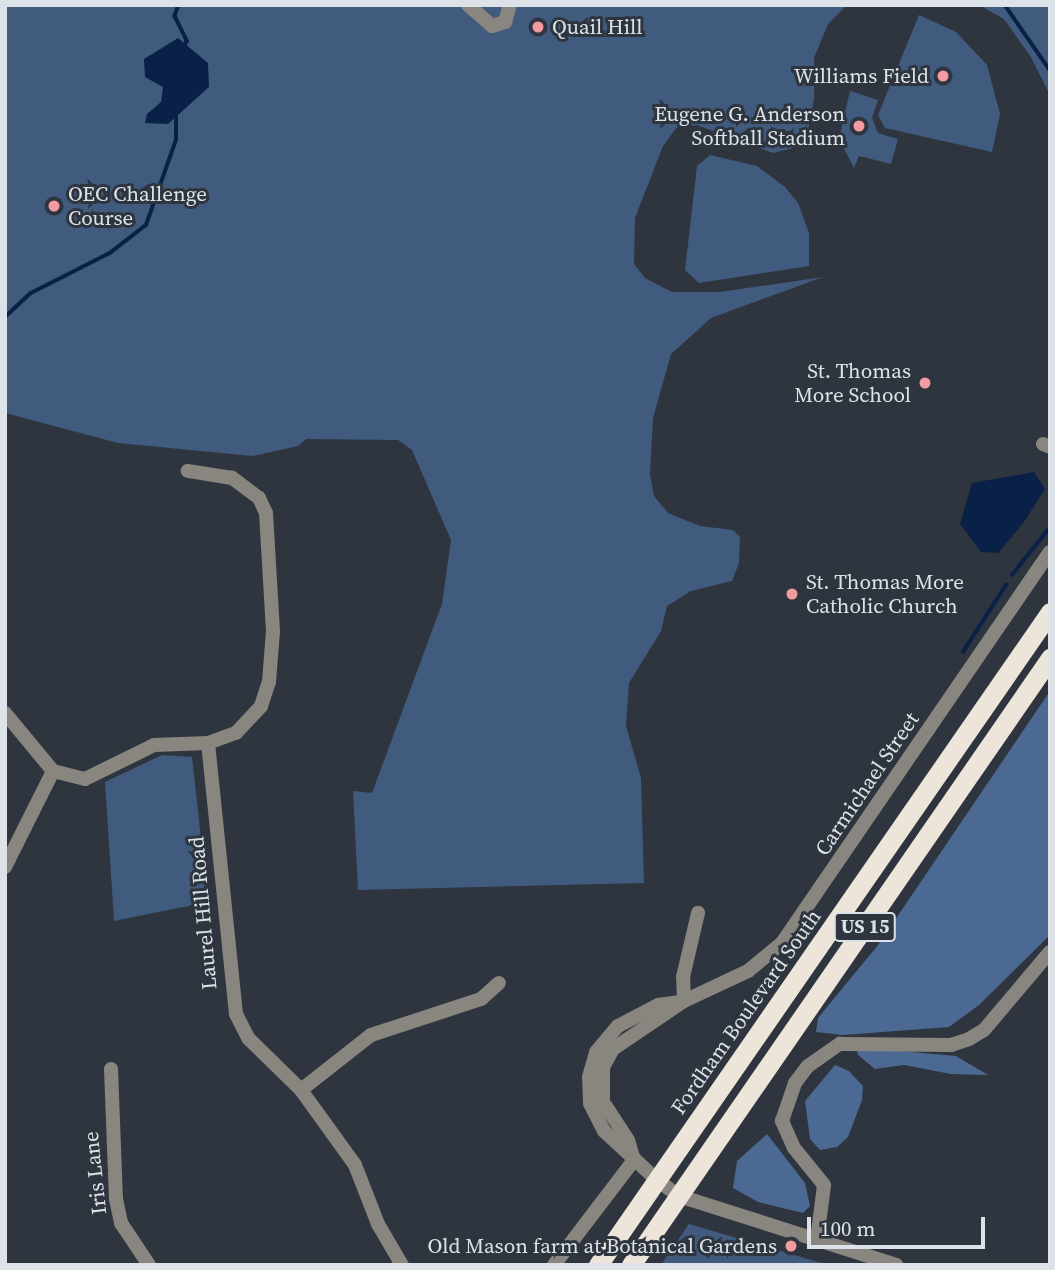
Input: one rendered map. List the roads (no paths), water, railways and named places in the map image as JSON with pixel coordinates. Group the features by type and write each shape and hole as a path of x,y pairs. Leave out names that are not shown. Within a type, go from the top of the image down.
{"highway":[{"name":"Fordham Boulevard South","path":"598,1265 1050,612"},
{"name":"US 15","path":"631,1265 1050,658"}],"street":[{"path":"468,5 492,26 505,22 510,5"},
{"path":"5,713 53,771 85,779 154,746 208,743 236,733 250,719 269,682 272,566 266,513 259,498 232,478 188,471"},
{"name":"Carmichael Street","path":"634,1160 628,1140 603,1102 603,1067 622,1039 684,1001 748,971 782,943 1050,552"},
{"name":"Laurel Hill Road","path":"208,743 236,1014 249,1039 301,1090 355,1165 378,1224 402,1265"},
{"path":"5,867 53,771"},
{"path":"684,1001 683,977 698,913"},
{"path":"817,1240 824,1185 794,1148 782,1121 795,1083 808,1066 840,1044 951,1045 970,1039 984,1030 1050,952"},
{"path":"301,1090 370,1035 481,999 499,983"},
{"name":"Iris Lane","path":"111,1069 116,1199 121,1223 149,1265"},
{"path":"554,1265 634,1160 679,1196 896,1265"}],"waterway":[{"path":"179,5 175,16 187,41 183,51"},
{"path":"1005,5 1050,70"},
{"path":"5,317 31,293 110,253 146,225 176,140 176,110"},
{"path":"1012,575 1050,527"},
{"path":"963,652 1006,585"}],"place":[{"name":"Quail Hill","path":"538,27"},
{"name":"Williams Field","path":"943,76"},
{"name":"Eugene G. Anderson Softball Stadium","path":"859,126"},
{"name":"OEC Challenge Course","path":"54,206"},
{"name":"St. Thomas More School","path":"925,383"},
{"name":"St. Thomas More Catholic Church","path":"792,594"},
{"name":"Old Mason farm at Botanical Gardens","path":"791,1246"}]}
